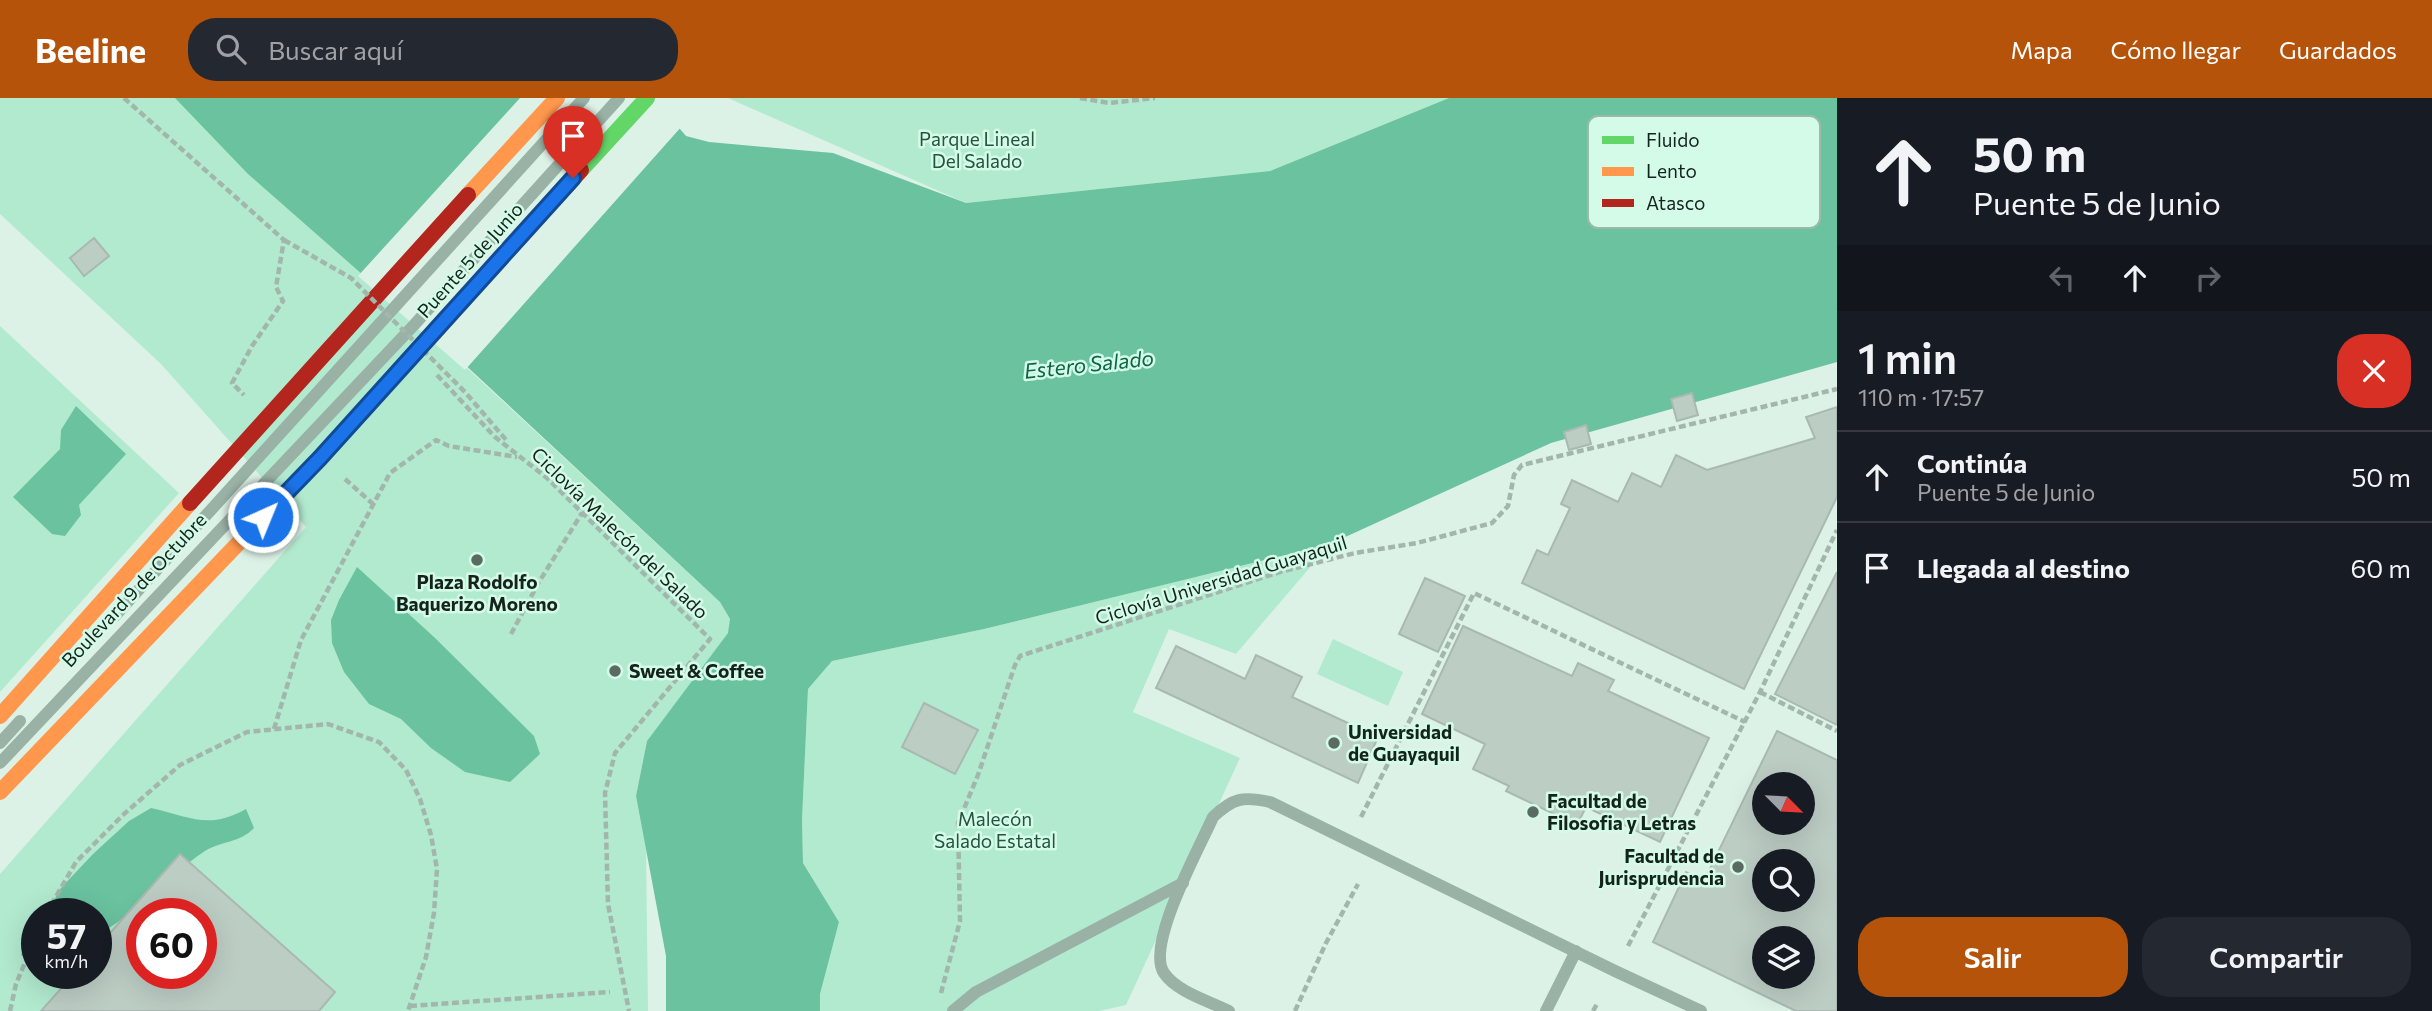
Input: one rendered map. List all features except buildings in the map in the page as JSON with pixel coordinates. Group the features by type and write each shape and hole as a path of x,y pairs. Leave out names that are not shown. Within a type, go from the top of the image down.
{"main road":[{"name":"Boulevard 9 de Octubre","path":"0,716 361,312 557,98"},
{"name":"Puente 5 de Junio","path":"0,792 320,458 647,98"}],"lane":[{"name":"Puente 5 de Junio","path":"376,329 584,98"},
{"name":"Puente 5 de Junio","path":"414,325 619,98"},
{"name":"Boulevard 9 de Octubre","path":"0,763 414,325"},
{"name":"Boulevard 9 de Octubre","path":"103,629 376,329"},
{"path":"0,743 28,712"},
{"path":"1229,1011 1179,987 1163,972 1159,950 1163,929 1213,817 1227,804 1249,797 1270,802 1701,1011"},
{"path":"953,1011 976,992 1183,883"},
{"path":"1546,1011 1576,951"}],"path":[{"path":"124,98 285,240 351,278 457,383 520,457"},
{"path":"1080,98 1109,103 1155,98"},
{"path":"268,416 232,383 252,346 283,301 276,287 285,240"},
{"name":"Ciclovía Malecón del Salado","path":"428,365 495,438 547,478 710,639 615,753 605,793 608,904 629,1011"},
{"name":"Ciclovía Universidad Guayaquil","path":"940,998 960,922 958,823 1020,656 1280,572 1355,553 1417,543 1492,523 1508,506 1514,475 1522,465 1837,389"},
{"path":"274,729 300,640 390,473 436,440 449,446 520,457"},
{"path":"511,634 539,582 582,513"},
{"path":"1628,946 1745,722 1837,530"},
{"path":"1361,817 1474,593 1745,722"},
{"path":"1760,692 1837,731"},
{"path":"55,898 76,862 124,814 180,765 247,732 328,724 379,742 407,770 423,811 436,869 434,913 426,957 409,1009 610,992"},
{"path":"1295,1011 1326,943 1358,884"},
{"path":"10,1011 21,972"},
{"path":"1593,1011 1597,1004"}],"green space":[{"name":"Plaza Rodolfo Baquerizo Moreno","path":"0,98 179,98 229,148 720,602 730,619 729,633 647,741 636,796 646,849 648,1011 0,1011 0,874 306,527 161,364 0,214"},
{"name":"Parque Lineal Del Salado","path":"728,98 1449,98 1270,171 966,203"},
{"path":"0,326 179,493 0,692"},
{"name":"Malecón Salado Estatal","path":"1330,544 1236,654 1169,629 1133,712 1240,758 1126,1005 1099,1011 820,1011 820,994 839,922 803,863 802,820 808,689 832,661 984,629"},
{"path":"1333,639 1403,672 1388,706 1317,674"}],"water":[{"name":"Estero Salado","path":"175,98 662,98 674,122 686,136 709,142 833,153 966,203 1270,171 1449,98 1837,98 1837,362 1551,443 1330,544 984,629 832,661 808,689 802,820 803,863 839,922 820,994 820,1011 666,1011 666,956 636,796 647,741 728,633 730,619 720,602 461,361 248,174"},
{"path":"76,406 126,454 79,505 81,515 65,536 52,534 13,497 60,449 61,430"},
{"path":"357,567 434,637 534,736 540,754 510,782 465,772 431,748 401,719 369,704 344,672 332,643 331,620"},
{"path":"151,808 199,820 221,819 246,809 254,828 243,837 205,851 147,898 126,898 126,916 112,926 112,898 55,898 61,888 93,854 129,821"}],"pier":[{"path":"520,98 666,98 676,120 682,126 465,370 358,276"}],"traffic: fast":[{"path":"581,170 647,98"}],"traffic: slow":[{"path":"468,195 557,98"},
{"path":"0,792 320,458 404,365"},
{"path":"0,716 190,503"}],"traffic: jam":[{"path":"404,365 581,170"},
{"path":"190,503 468,195"}],"place":[{"name":"Plaza Rodolfo Baquerizo Moreno","path":"477,560"},
{"name":"Sweet & Coffee","path":"615,671"},
{"name":"Universidad de Guayaquil","path":"1334,743"},
{"name":"Facultad de Filosofia y Letras","path":"1533,812"},
{"name":"Facultad de Jurisprudencia","path":"1738,867"}],"route":[{"path":"263,517 320,458 573,178"}]}
